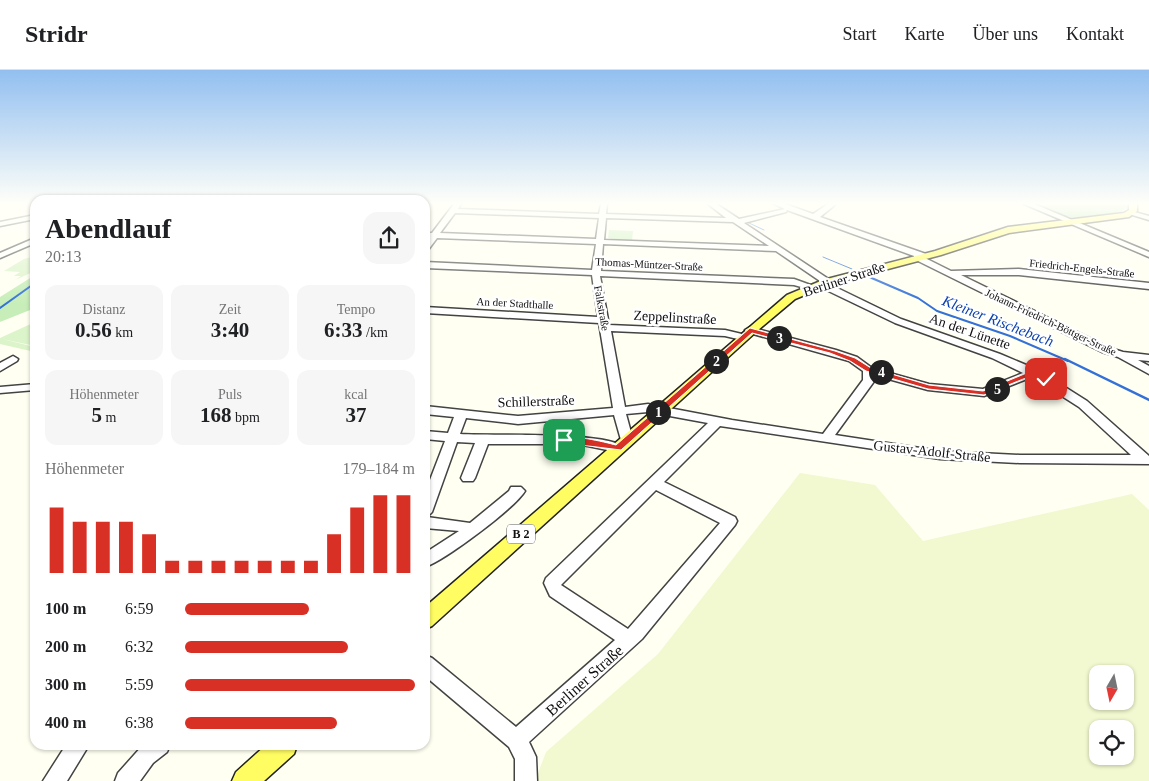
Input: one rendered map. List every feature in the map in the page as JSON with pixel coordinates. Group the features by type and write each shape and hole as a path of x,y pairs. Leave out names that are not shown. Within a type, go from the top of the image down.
{"main road":[{"name":"Berliner Straße","path":"430,616 782,303 820,284 985,237"},
{"path":"245,781 279,750"}],"street":[{"path":"467,237 776,249"},
{"name":"Falkstraße","path":"601,237 597,273 619,411"},
{"path":"759,237 820,284"},
{"name":"Johann-Friedrich-Böttger-Straße","path":"870,237 923,256 1106,350 1122,355 1149,371"},
{"path":"1108,237 1149,255"},
{"path":"0,256 30,242"},
{"path":"1138,250 1149,249"},
{"name":"Thomas-Müntzer-Straße","path":"430,265 820,284"},
{"name":"Friedrich-Engels-Straße","path":"952,272 1008,272 1149,286"},
{"name":"An der Lünette","path":"820,284 918,329 996,356 1034,372 1083,404 1147,460"},
{"name":"An der Stadthalle","path":"430,310 605,324"},
{"name":"Zeppelinstraße","path":"605,324 746,334 843,356 860,363 868,370 928,387 974,393 990,392 1034,372"},
{"path":"1122,355 1149,358"},
{"path":"0,368 13,359"},
{"path":"828,439 829,434 869,380 868,370"},
{"path":"1,391 30,388"},
{"name":"Schillerstraße","path":"430,411 518,420 662,409"},
{"name":"Gustav-Adolf-Straße","path":"662,409 717,422 940,455 1028,459 1147,460"},
{"path":"430,436 483,440 578,440 622,444 619,411"},
{"path":"430,499 461,414"},
{"path":"629,640 730,521 654,483 717,422"},
{"path":"468,478 483,440"},
{"name":"Berliner Straße","path":"516,740 629,640 556,591 552,583 654,483"},
{"path":"430,558 471,530 518,491 516,490"},
{"path":"430,523 464,526 471,530"},
{"path":"430,668 516,740 525,757 526,781"},
{"path":"54,781 76,750"},
{"path":"126,781 146,756 154,750"}],"green space":[{"path":"608,237 632,237 632,241"},
{"path":"30,257 30,273 15,280 21,276 14,276 20,272 4,271"},
{"path":"30,278 30,310 0,322 0,297"},
{"path":"30,324 30,345 2,339 30,346 30,351 0,344 0,338"},
{"path":"800,473 875,485 923,541 1132,494 1149,510 1149,781 537,781 546,752 658,654"}],"waterway":[{"name":"Kleiner Rischebach","path":"823,257 852,269"},
{"name":"Kleiner Rischebach","path":"867,276 918,298 937,311 1010,336 1068,361"},
{"path":"0,308 30,287"},
{"name":"Kleiner Rischebach","path":"1065,359 1149,400"}],"route":[{"path":"564,440 592,442 618,448 750,330 832,352 853,359 868,370 928,387 984,393 1034,372 1046,379"}]}
